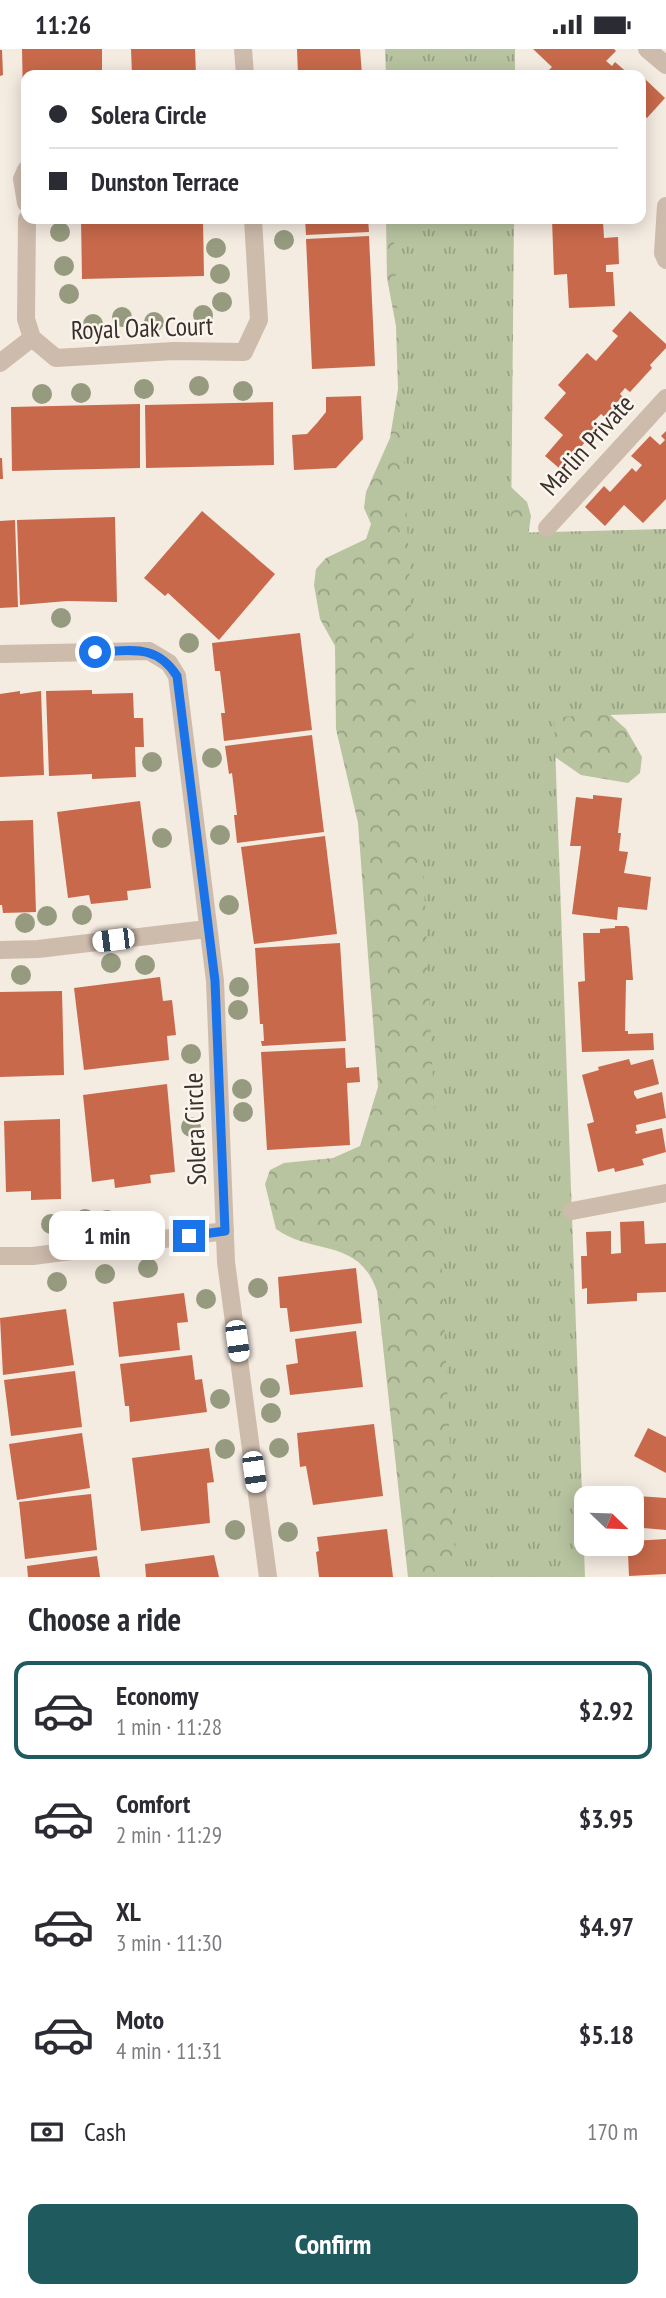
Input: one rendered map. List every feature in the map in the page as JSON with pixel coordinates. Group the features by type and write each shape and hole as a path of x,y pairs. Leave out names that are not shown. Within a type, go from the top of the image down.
{"street":[{"path":"243,49 245,70"},
{"path":"647,49 666,65"},
{"path":"666,206 663,253 666,260"},
{"name":"Royal Oak Court","path":"27,224 26,319 32,338 56,358 174,351 244,352 259,320 254,224"},
{"path":"0,363 32,338"},
{"name":"Marlin Private","path":"547,528 666,398"},
{"name":"Solera Circle","path":"0,654 149,651 169,663 177,676 215,981 226,1262 268,1577"},
{"path":"0,950 38,949 207,929"},
{"path":"572,1211 666,1193"},
{"path":"0,1256 33,1256 225,1231"}],"green space":[{"path":"385,49 515,49 515,70 386,70"},
{"path":"386,224 417,224 481,459 527,502 531,516 524,563 589,696 626,729 642,757 640,773 628,783 581,775 542,748 561,1577 408,1577 377,1291 369,1274 359,1262 334,1250 290,1237 276,1229 265,1184 270,1170 284,1163 333,1158 360,1146 378,1087 358,823 336,729 335,646 320,619 314,585 316,569 326,558 366,539 371,524 364,508 366,492 390,438 398,389 396,326 387,278"},
{"path":"393,224 514,224 511,533 666,529 666,713 554,717 582,1486 574,1486 574,1556 584,1556 585,1577 456,1577"}],"building":[{"path":"22,49 102,49 102,70 22,70"},
{"path":"131,49 195,49 196,70 132,70"},
{"path":"297,49 360,49 362,70 298,70"},
{"path":"533,49 614,49 616,51 606,61 612,66 615,62 624,70 549,70 552,67"},
{"path":"0,50 3,75 0,76"},
{"path":"646,80 665,98 646,117"},
{"path":"81,224 203,224 204,276 82,279"},
{"path":"305,224 368,224 369,232 306,235"},
{"path":"552,224 603,224 604,238 618,237 619,264 606,265 606,272 613,272 615,306 569,308 567,274 554,275"},
{"path":"369,236 375,366 312,369 306,239"},
{"path":"630,311 666,344 666,348 630,392 625,388 620,394 630,404 612,424 601,414 595,420 601,424 579,449 584,454 566,474 545,456 563,435 544,418 566,393 558,385 587,353 596,361 618,336 612,331"},
{"path":"361,396 363,439 336,468 294,470 292,435 307,434 317,423 326,412 326,397"},
{"path":"273,402 274,465 146,468 145,405"},
{"path":"140,404 140,468 12,471 11,407"},
{"path":"666,431 666,499 643,523 624,505 605,526 585,507 604,486 610,492 632,468 636,472 642,465 631,456 650,436 660,445 665,440 661,436"},
{"path":"2,458 3,479 0,479"},
{"path":"202,511 275,574 219,640 168,593 165,596 144,578"},
{"path":"115,517 117,602 67,601 20,605 17,520"},
{"path":"15,520 18,607 0,608 0,521"},
{"path":"300,633 312,730 224,741 221,713 225,713 220,671 215,671 212,643"},
{"path":"92,690 92,694 133,693 134,718 143,718 144,747 135,747 136,777 92,779 92,774 49,776 46,691"},
{"path":"20,691 20,694 41,691 44,775 0,777 0,694"},
{"path":"312,735 324,832 237,843 232,773 229,774 225,746"},
{"path":"593,795 622,798 618,833 621,833 619,851 628,852 624,873 651,877 647,910 618,907 617,920 572,914 581,846 570,846 576,797 593,799"},
{"path":"140,801 151,888 127,891 128,900 91,904 89,895 68,898 57,812"},
{"path":"33,820 36,912 3,913 0,905 0,821"},
{"path":"325,836 337,934 254,944 241,847"},
{"path":"615,926 629,928 633,980 626,980 625,1031 628,1031 628,1034 653,1033 654,1050 582,1052 578,982 585,981 583,933 600,933 600,929"},
{"path":"340,943 346,1041 262,1046 263,1024 260,1024 255,948"},
{"path":"160,977 163,1001 172,1000 176,1035 167,1036 169,1060 84,1070 74,988"},
{"path":"62,991 64,1075 0,1077 0,992"},
{"path":"345,1048 346,1068 359,1067 360,1082 347,1083 350,1145 267,1150 261,1052"},
{"path":"629,1059 631,1065 653,1059 659,1084 634,1091 634,1094 637,1099 662,1092 666,1118 636,1125 635,1131 636,1134 662,1128 666,1152 642,1159 644,1165 615,1172 614,1168 598,1172 587,1124 594,1122 582,1075 599,1070 598,1067"},
{"path":"167,1084 175,1172 150,1175 151,1183 115,1188 114,1179 92,1182 83,1095"},
{"path":"60,1119 61,1199 31,1200 31,1191 6,1192 4,1121"},
{"path":"644,1221 645,1244 666,1243 666,1292 637,1293 637,1301 587,1304 587,1288 582,1289 581,1256 587,1256 586,1232 611,1231 611,1254 621,1253 620,1222"},
{"path":"356,1268 362,1323 290,1332 287,1308 280,1308 278,1277"},
{"path":"184,1293 188,1322 177,1323 180,1350 119,1357 113,1302"},
{"path":"66,1309 74,1365 3,1375 0,1318"},
{"path":"356,1331 363,1387 290,1395 286,1365 298,1363 295,1339"},
{"path":"192,1355 195,1380 202,1379 207,1412 130,1422 129,1406 125,1406 120,1364"},
{"path":"75,1371 82,1427 11,1436 4,1380"},
{"path":"374,1424 383,1496 313,1505 306,1466 300,1467 297,1433"},
{"path":"648,1428 666,1437 666,1473 634,1456"},
{"path":"82,1433 90,1488 17,1500 9,1444"},
{"path":"209,1448 214,1482 207,1483 210,1523 141,1531 132,1458"},
{"path":"91,1494 97,1550 25,1559 19,1502"},
{"path":"644,1496 666,1498 666,1530 644,1528"},
{"path":"387,1529 393,1577 319,1577 317,1537"},
{"path":"666,1539 666,1574 629,1576 628,1556 644,1556 644,1540"},
{"path":"214,1555 219,1577 146,1577 145,1564"},
{"path":"97,1556 100,1577 28,1577 27,1566"}],"route":[{"path":"95,652 149,651 169,663 177,676 215,981 225,1231 189,1236"}]}
